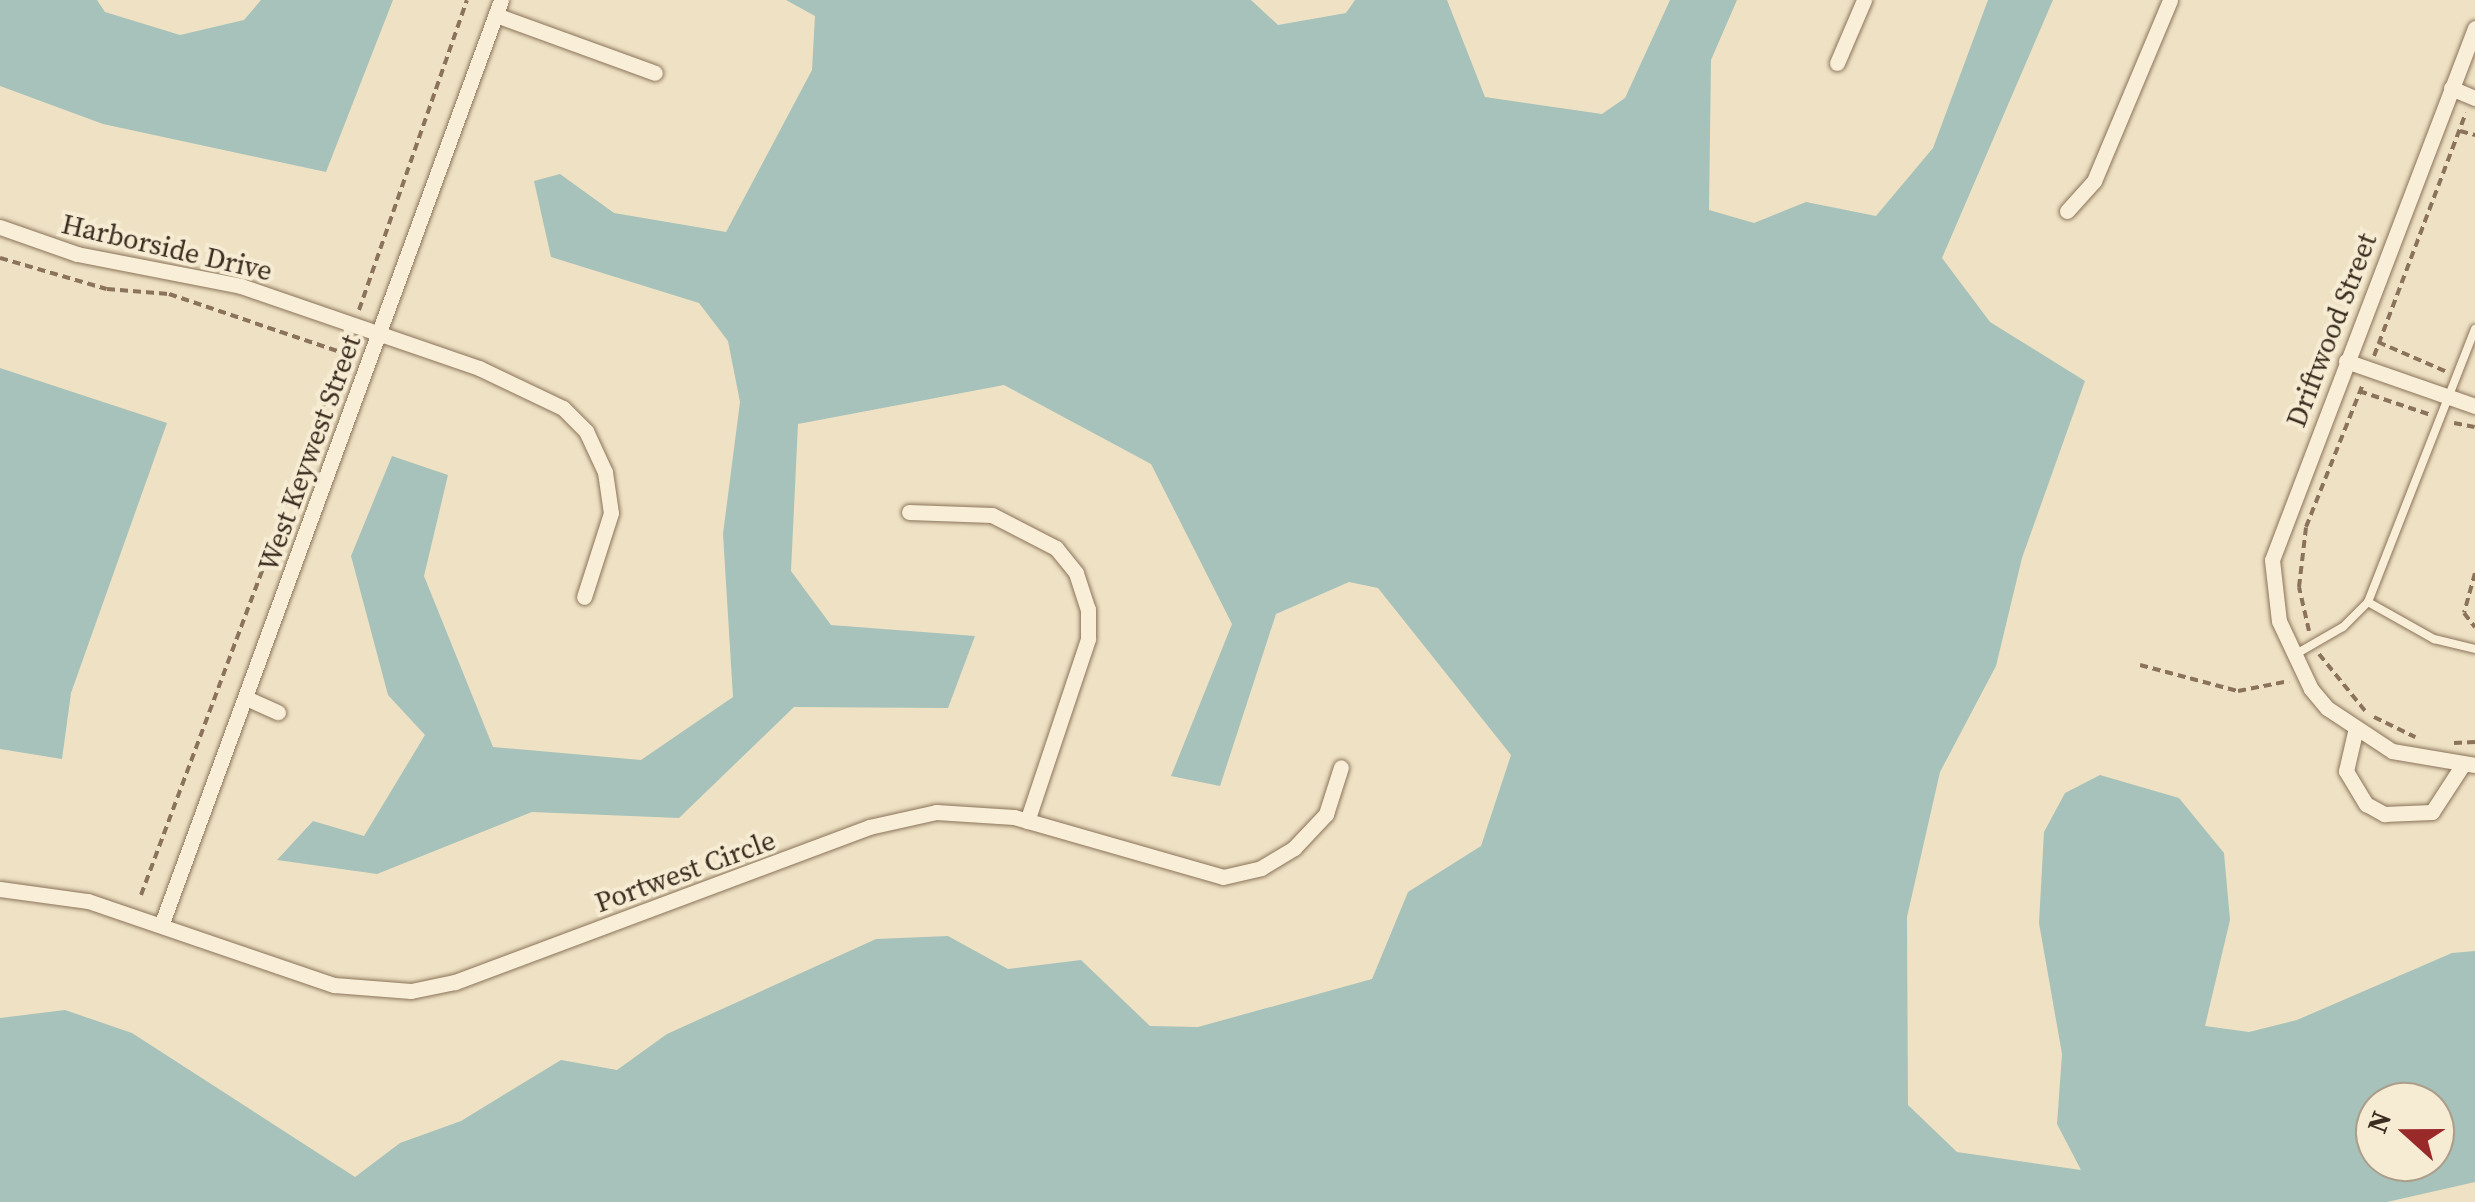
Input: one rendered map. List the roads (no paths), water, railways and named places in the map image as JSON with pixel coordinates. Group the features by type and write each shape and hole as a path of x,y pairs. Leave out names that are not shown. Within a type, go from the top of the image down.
{"street":[{"path":"1837,63 1864,0"},
{"path":"2067,211 2094,180 2170,0"},
{"path":"498,7 655,74"},
{"name":"West Keywest Street","path":"162,923 498,7"},
{"name":"Driftwood Street","path":"2468,766 2408,757 2355,732 2310,689 2279,621 2272,560 2475,28"},
{"path":"2452,88 2474,98"},
{"name":"Harborside Drive","path":"0,227 104,260 241,286 528,387 586,431 605,472 612,513 584,597"},
{"path":"2346,360 2475,406"},
{"path":"909,512 992,515 1056,548 1076,573 1088,608 1088,639 1027,820"},
{"path":"246,698 278,712"},
{"path":"2355,732 2346,771 2366,804 2384,814 2432,812 2468,766"},
{"name":"Portwest Circle","path":"0,889 88,901 162,923 334,985 411,991 455,982 869,827 936,812 1027,820 1223,877 1261,868 1294,848 1326,814 1341,768"}],"lane":[{"path":"2292,656 2368,602 2475,328"},
{"path":"2368,602 2434,639 2475,649"}],"water":[{"path":"0,0 97,0 105,12 180,35 244,20 261,0 393,0 326,172 103,124 0,86"},
{"path":"786,0 1251,0 1278,25 1346,13 1355,0 1447,0 1485,97 1602,114 1625,98 1670,0 1737,0 1711,60 1709,210 1754,223 1806,202 1876,216 1933,148 1988,0 2053,0 1942,258 1990,322 2085,381 2022,558 1996,666 1940,772 1907,917 1908,1105 1957,1152 2081,1170 2057,1124 2062,1054 2039,923 2044,832 2065,793 2100,775 2179,798 2224,853 2230,920 2205,1026 2249,1032 2297,1020 2452,953 2475,951 2475,1182 2387,1202 0,1202 0,1018 65,1010 132,1033 355,1177 400,1143 461,1121 561,1060 617,1070 667,1034 876,939 948,936 1008,969 1081,960 1150,1026 1198,1027 1372,979 1408,892 1481,846 1511,755 1378,588 1349,582 1276,614 1220,786 1171,776 1232,624 1151,464 1004,385 798,424 791,571 831,625 975,636 948,708 794,707 679,818 532,812 377,874 277,860 313,821 364,836 425,735 388,695 351,556 392,456 448,475 424,576 493,747 641,760 733,697 723,534 740,402 728,341 699,303 551,257 534,181 560,174 614,213 726,232 812,70 815,16"},
{"path":"0,368 167,423 71,693 62,759 0,749"}]}
